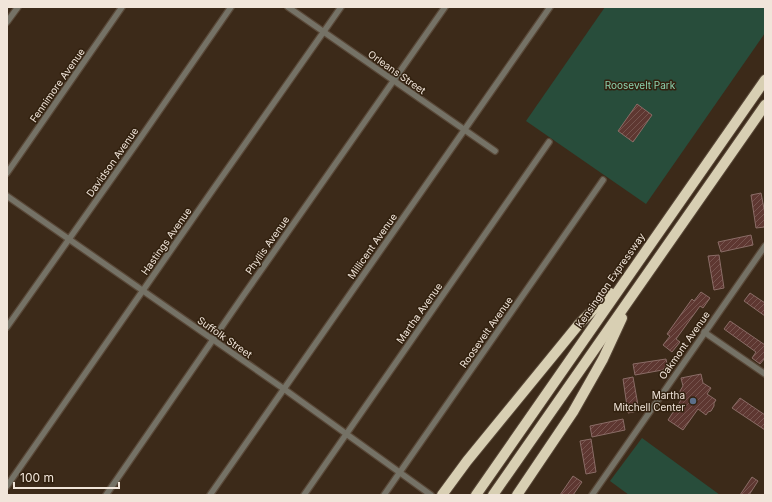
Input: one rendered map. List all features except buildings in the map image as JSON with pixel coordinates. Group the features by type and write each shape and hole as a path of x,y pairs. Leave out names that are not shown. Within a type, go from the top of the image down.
{"highway":[{"name":"Kensington Expressway","path":"477,493 765,80"},
{"path":"493,495 765,105"},
{"path":"442,495 467,461 580,324 630,273"},
{"path":"517,495 560,432 585,391 603,359 634,293"}],"street":[{"path":"7,22 18,7"},
{"name":"Fennimore Avenue","path":"7,172 122,7"},
{"name":"Davidson Avenue","path":"7,327 231,7"},
{"name":"Orleans Street","path":"288,7 495,151"},
{"name":"Hastings Avenue","path":"7,486 341,7"},
{"name":"Phyllis Avenue","path":"106,495 444,7"},
{"name":"Millicent Avenue","path":"210,495 550,7"},
{"name":"Martha Avenue","path":"304,495 549,142"},
{"name":"Roosevelt Avenue","path":"384,495 603,180"},
{"name":"Suffolk Street","path":"7,196 284,389 431,495"},
{"name":"Oakmont Avenue","path":"592,495 765,246"},
{"path":"704,332 765,374"}],"green space":[{"name":"Roosevelt Park","path":"605,7 765,7 765,33 646,204 526,121"},
{"path":"642,438 720,495 629,495 610,481"}],"place":[{"name":"Martha Mitchell Center","path":"693,401"}]}
